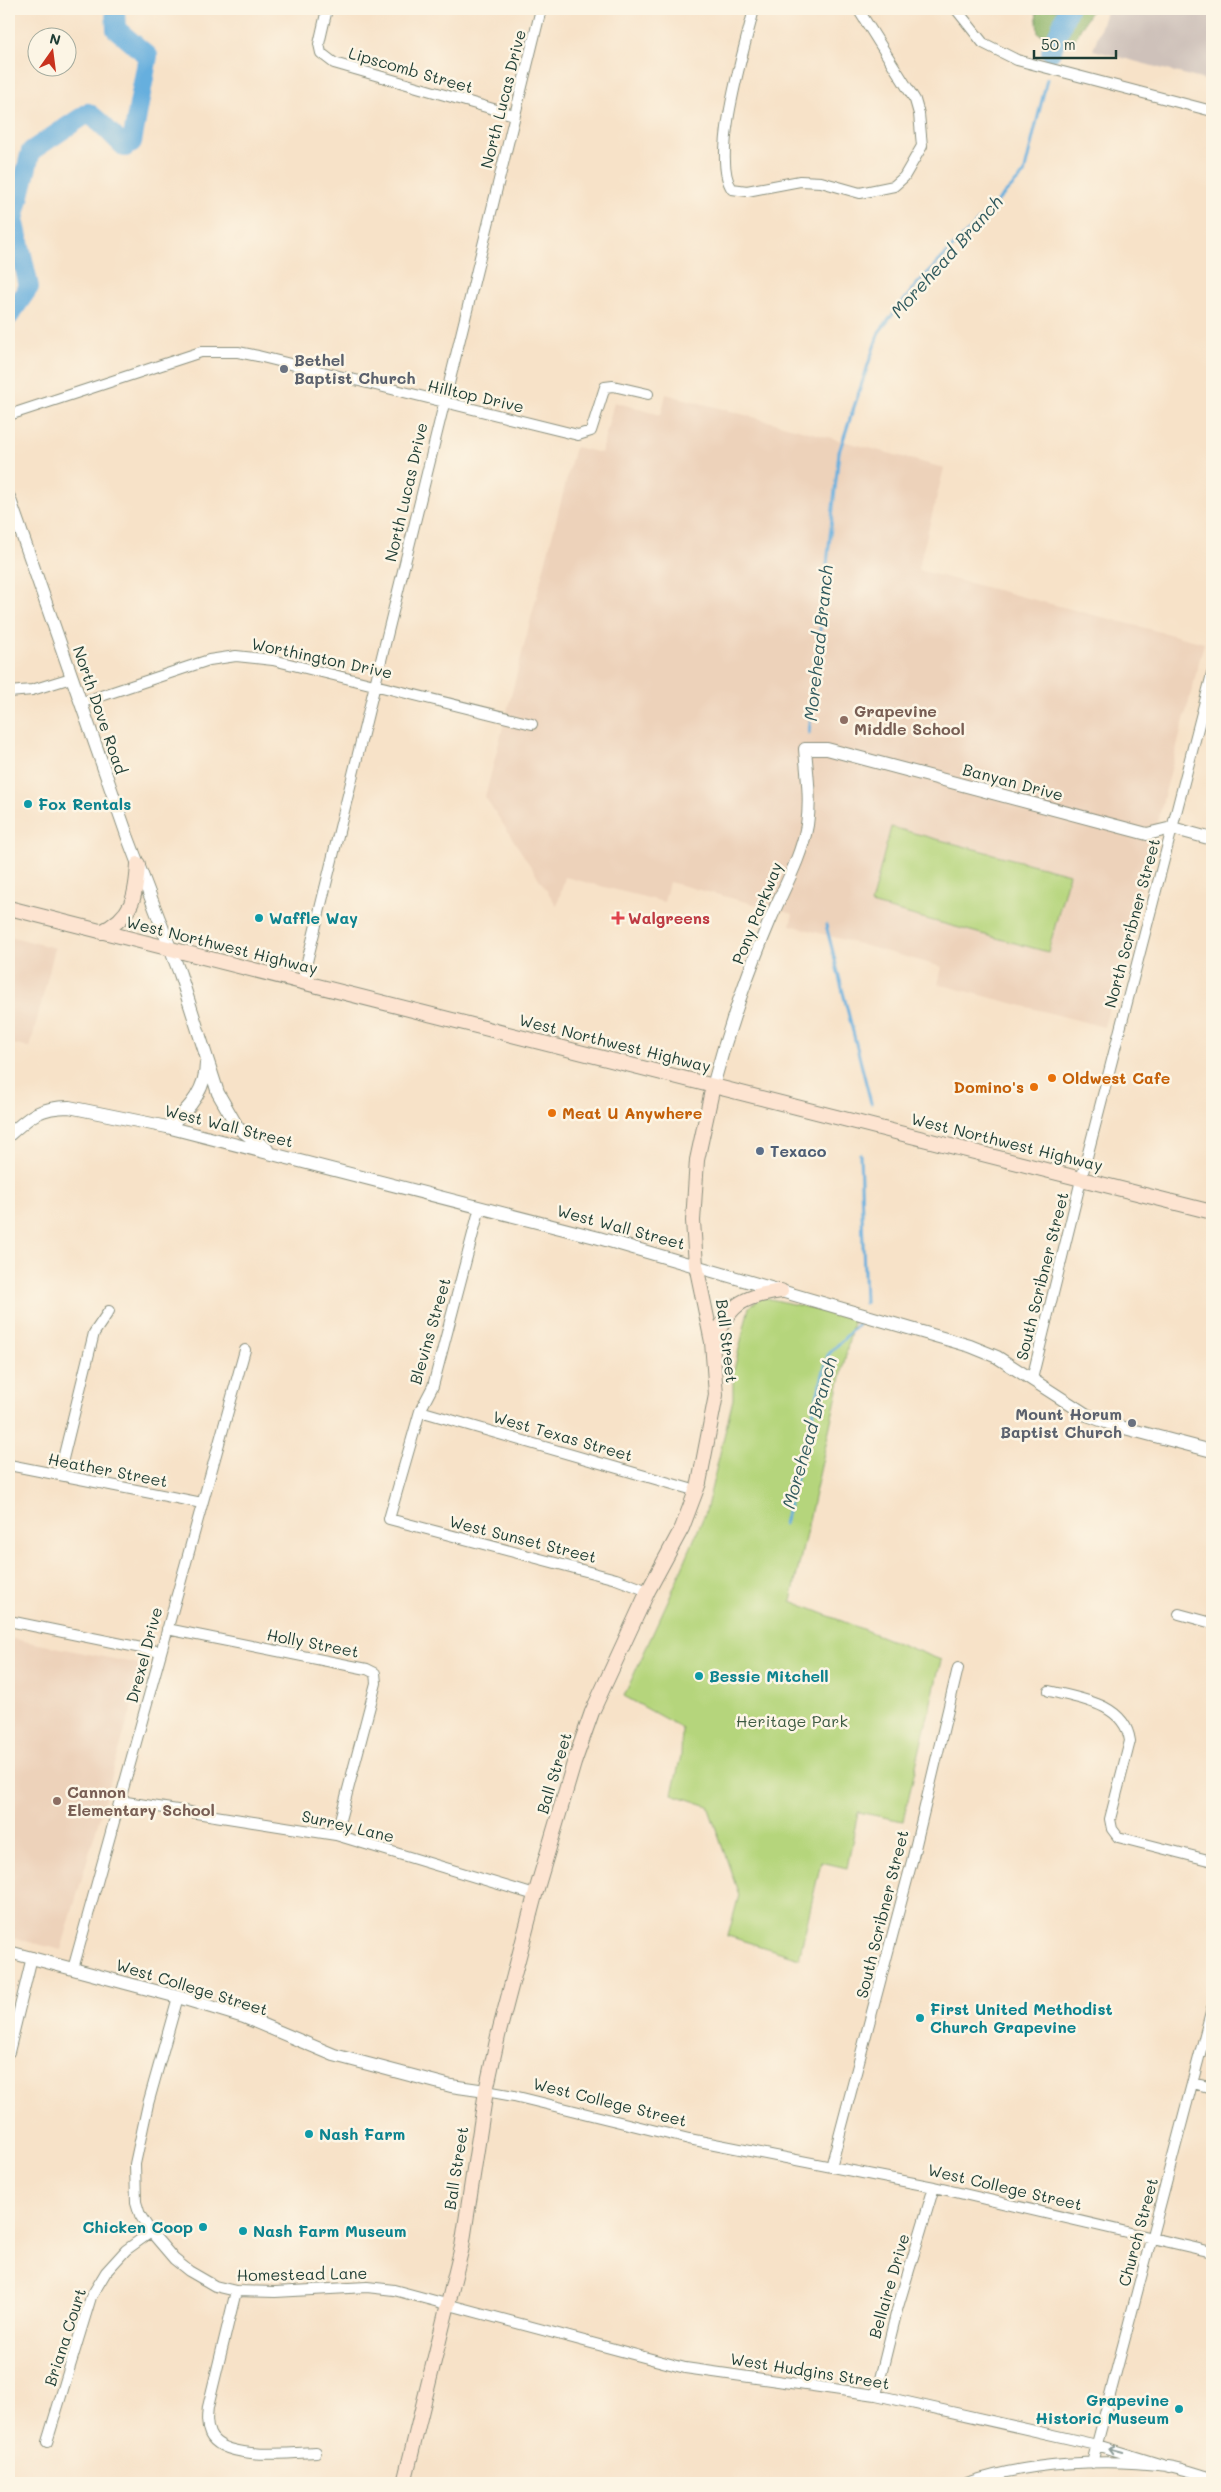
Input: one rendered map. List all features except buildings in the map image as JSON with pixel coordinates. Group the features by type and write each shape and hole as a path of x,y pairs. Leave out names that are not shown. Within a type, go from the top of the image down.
{"main road":[{"path":"101,932 116,925 127,913 134,899 138,864"},
{"name":"West Northwest Highway","path":"9,908 101,932 173,955 302,982 1212,1212"},
{"name":"Ball Street","path":"404,2483 462,2246 486,2092 535,1895 574,1763 592,1712 648,1590 682,1528 697,1491 716,1395 712,1342 696,1265 693,1221 697,1166 713,1086"},
{"path":"712,1342 727,1315 738,1303 750,1297 781,1290"}],"street":[{"name":"Lipscomb Street","path":"326,9 319,44 321,53 328,59 350,69 514,116"},
{"name":"North Lucas Drive","path":"302,982 541,9"},
{"path":"754,9 727,127 724,161 728,184 732,189 747,191 800,181 821,182 860,193 894,186 904,177 922,146 919,114 915,100 858,9"},
{"path":"956,9 983,43 1017,60 1212,111"},
{"name":"Hilltop Drive","path":"9,415 201,352 238,352 258,356 443,404 578,435 591,431 605,388 613,386 648,394"},
{"name":"North Dove Road","path":"10,507 138,864 173,955 197,1023 218,1093 238,1128 277,1155"},
{"name":"Worthington Drive","path":"80,703 208,660 236,656 273,660 532,724"},
{"name":"North Scribner Street","path":"1081,1180 1212,674"},
{"path":"9,692 32,690 71,678"},
{"name":"Banyan Drive","path":"805,749 827,749 1147,834 1172,828 1212,839"},
{"name":"Pony Parkway","path":"713,1086 734,1012 769,921 800,853 807,816 805,749"},
{"path":"166,1127 183,1115 194,1100 206,1073 206,1058"},
{"name":"West Wall Street","path":"9,1135 32,1114 54,1107 69,1107 166,1127 480,1207 696,1265 970,1346 997,1357 1088,1415 1117,1426 1212,1451"},
{"name":"South Scribner Street","path":"1032,1379 1081,1180"},
{"name":"Blevins Street","path":"389,1519 420,1411 433,1386 480,1207"},
{"path":"58,1475 94,1333 109,1311"},
{"name":"Drexel Drive","path":"73,1968 245,1350"},
{"name":"West Texas Street","path":"420,1411 697,1491"},
{"name":"Heather Street","path":"9,1466 202,1503"},
{"name":"West Sunset Street","path":"389,1519 616,1579 648,1590"},
{"path":"1179,1614 1212,1623"},
{"path":"9,1622 161,1652"},
{"name":"Holly Street","path":"167,1629 367,1668 375,1673 376,1683 336,1835"},
{"name":"South Scribner Street","path":"831,2167 912,1861 958,1668"},
{"path":"1049,1691 1102,1705 1113,1714 1129,1735 1130,1741 1110,1819 1112,1829 1118,1837 1212,1860"},
{"name":"Surrey Lane","path":"120,1801 336,1835 535,1895"},
{"name":"West College Street","path":"9,1952 178,1997 244,2017 334,2055 451,2086 514,2096 690,2138 934,2187 1212,2252"},
{"path":"9,2046 32,1957"},
{"name":"Homestead Lane","path":"178,1997 148,2104 135,2164 136,2202 140,2215 150,2232 174,2259 189,2271 215,2286 236,2291 275,2292 367,2287 394,2290 448,2304"},
{"name":"Church Street","path":"1092,2463 1212,2008"},
{"path":"1193,2083 1212,2088"},
{"name":"Bellaire Drive","path":"876,2395 898,2310 934,2187"},
{"name":"Briana Court","path":"47,2442 91,2297 111,2266 126,2250 150,2232"},
{"path":"236,2291 208,2407 206,2422 210,2436 225,2446 254,2454 316,2452"},
{"name":"West Hudgins Street","path":"448,2304 686,2368 876,2395 1097,2446 1212,2478"},
{"name":"West Hudgins Street","path":"967,2483 992,2474 1038,2467 1092,2463 1168,2466"}],"shaded area":[{"path":"1107,9 1212,9 1212,82 1093,50"},
{"name":"Grapevine Middle School","path":"666,394 944,468 918,570 1204,643 1104,1027 938,984 942,967 790,925 793,914 669,882 664,902 565,877 557,906 485,797 575,447 601,453 614,402 661,415"},
{"path":"9,936 55,948 30,1048 9,1043"},
{"name":"Cannon Elementary School","path":"9,1638 144,1665 61,1950 9,1937"}],"green space":[{"path":"1036,9 1092,9 1072,44 1038,33"},
{"path":"891,827 1069,874 1048,952 871,904"},
{"name":"Heritage Park","path":"762,1297 854,1318 791,1601 941,1660 903,1821 858,1812 847,1868 821,1862 799,1958 728,1936 739,1895 708,1806 672,1794 681,1756 682,1728 624,1696 671,1594 706,1511 733,1399 733,1374 749,1307"}],"waterway":[{"path":"9,316 29,287 14,219 31,151 88,113 125,147 132,142 148,56 116,29 115,9"},
{"name":"Morehead Branch","path":"1051,52 1068,9"},
{"name":"Morehead Branch","path":"809,733 839,452 879,332 916,285 1024,174 1047,79"},
{"name":"Morehead Branch","path":"826,925 871,1103"},
{"name":"Morehead Branch","path":"860,1154 865,1303"},
{"name":"Morehead Branch","path":"784,1524 828,1355 859,1323"}],"place":[{"name":"Bethel Baptist Church","path":"284,369"},
{"name":"Grapevine Middle School","path":"844,720"},
{"name":"Fox Rentals","path":"28,804"},
{"name":"Waffle Way","path":"259,918"},
{"name":"Walgreens","path":"618,918"},
{"name":"Oldwest Cafe","path":"1052,1078"},
{"name":"Domino's","path":"1034,1087"},
{"name":"Meat U Anywhere","path":"552,1113"},
{"name":"Texaco","path":"760,1151"},
{"name":"Mount Horum Baptist Church","path":"1132,1423"},
{"name":"Bessie Mitchell","path":"699,1676"},
{"name":"Cannon Elementary School","path":"57,1801"},
{"name":"First United Methodist Church Grapevine","path":"920,2018"},
{"name":"Nash Farm","path":"309,2134"},
{"name":"Chicken Coop","path":"203,2227"},
{"name":"Nash Farm Museum","path":"243,2231"},
{"name":"Grapevine Historic Museum","path":"1179,2409"}]}
